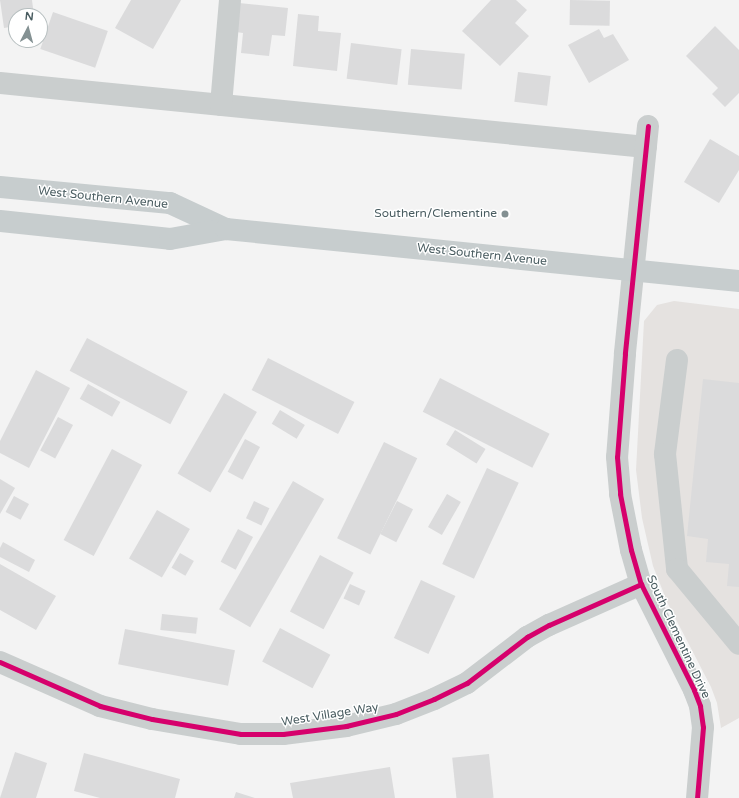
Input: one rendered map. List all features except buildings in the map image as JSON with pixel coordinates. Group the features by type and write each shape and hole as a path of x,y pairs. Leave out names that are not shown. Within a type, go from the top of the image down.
{"main road":[{"name":"West Southern Avenue","path":"0,187 170,204 226,229"},
{"name":"West Southern Avenue","path":"0,221 170,239 226,229 739,281"}],"street":[{"path":"0,83 221,105 230,0"},
{"name":"South Clementine Drive","path":"221,105 647,137 632,270 617,457 620,494 631,550 641,584 694,690 700,706 703,727 698,798"},
{"path":"677,360 666,454 677,569 739,644"},
{"name":"West Village Way","path":"0,662 100,706 152,719 241,734 283,734 346,726 396,714 434,699 467,683 527,637 549,625 641,584"}],"shaded area":[{"path":"674,301 739,309 739,718 721,728 717,703 711,687 668,604 653,566 642,518 636,470 644,321 657,305"}],"cycle path":[{"path":"648,126 625,354 617,457 620,494 631,550 641,584 694,690 700,706 703,727 697,798"},
{"path":"0,662 100,706 152,719 241,734 283,734 346,726 396,714 434,699 467,683 527,637 549,625 641,584"}],"place":[{"name":"Southern/Clementine","path":"505,214"}]}
